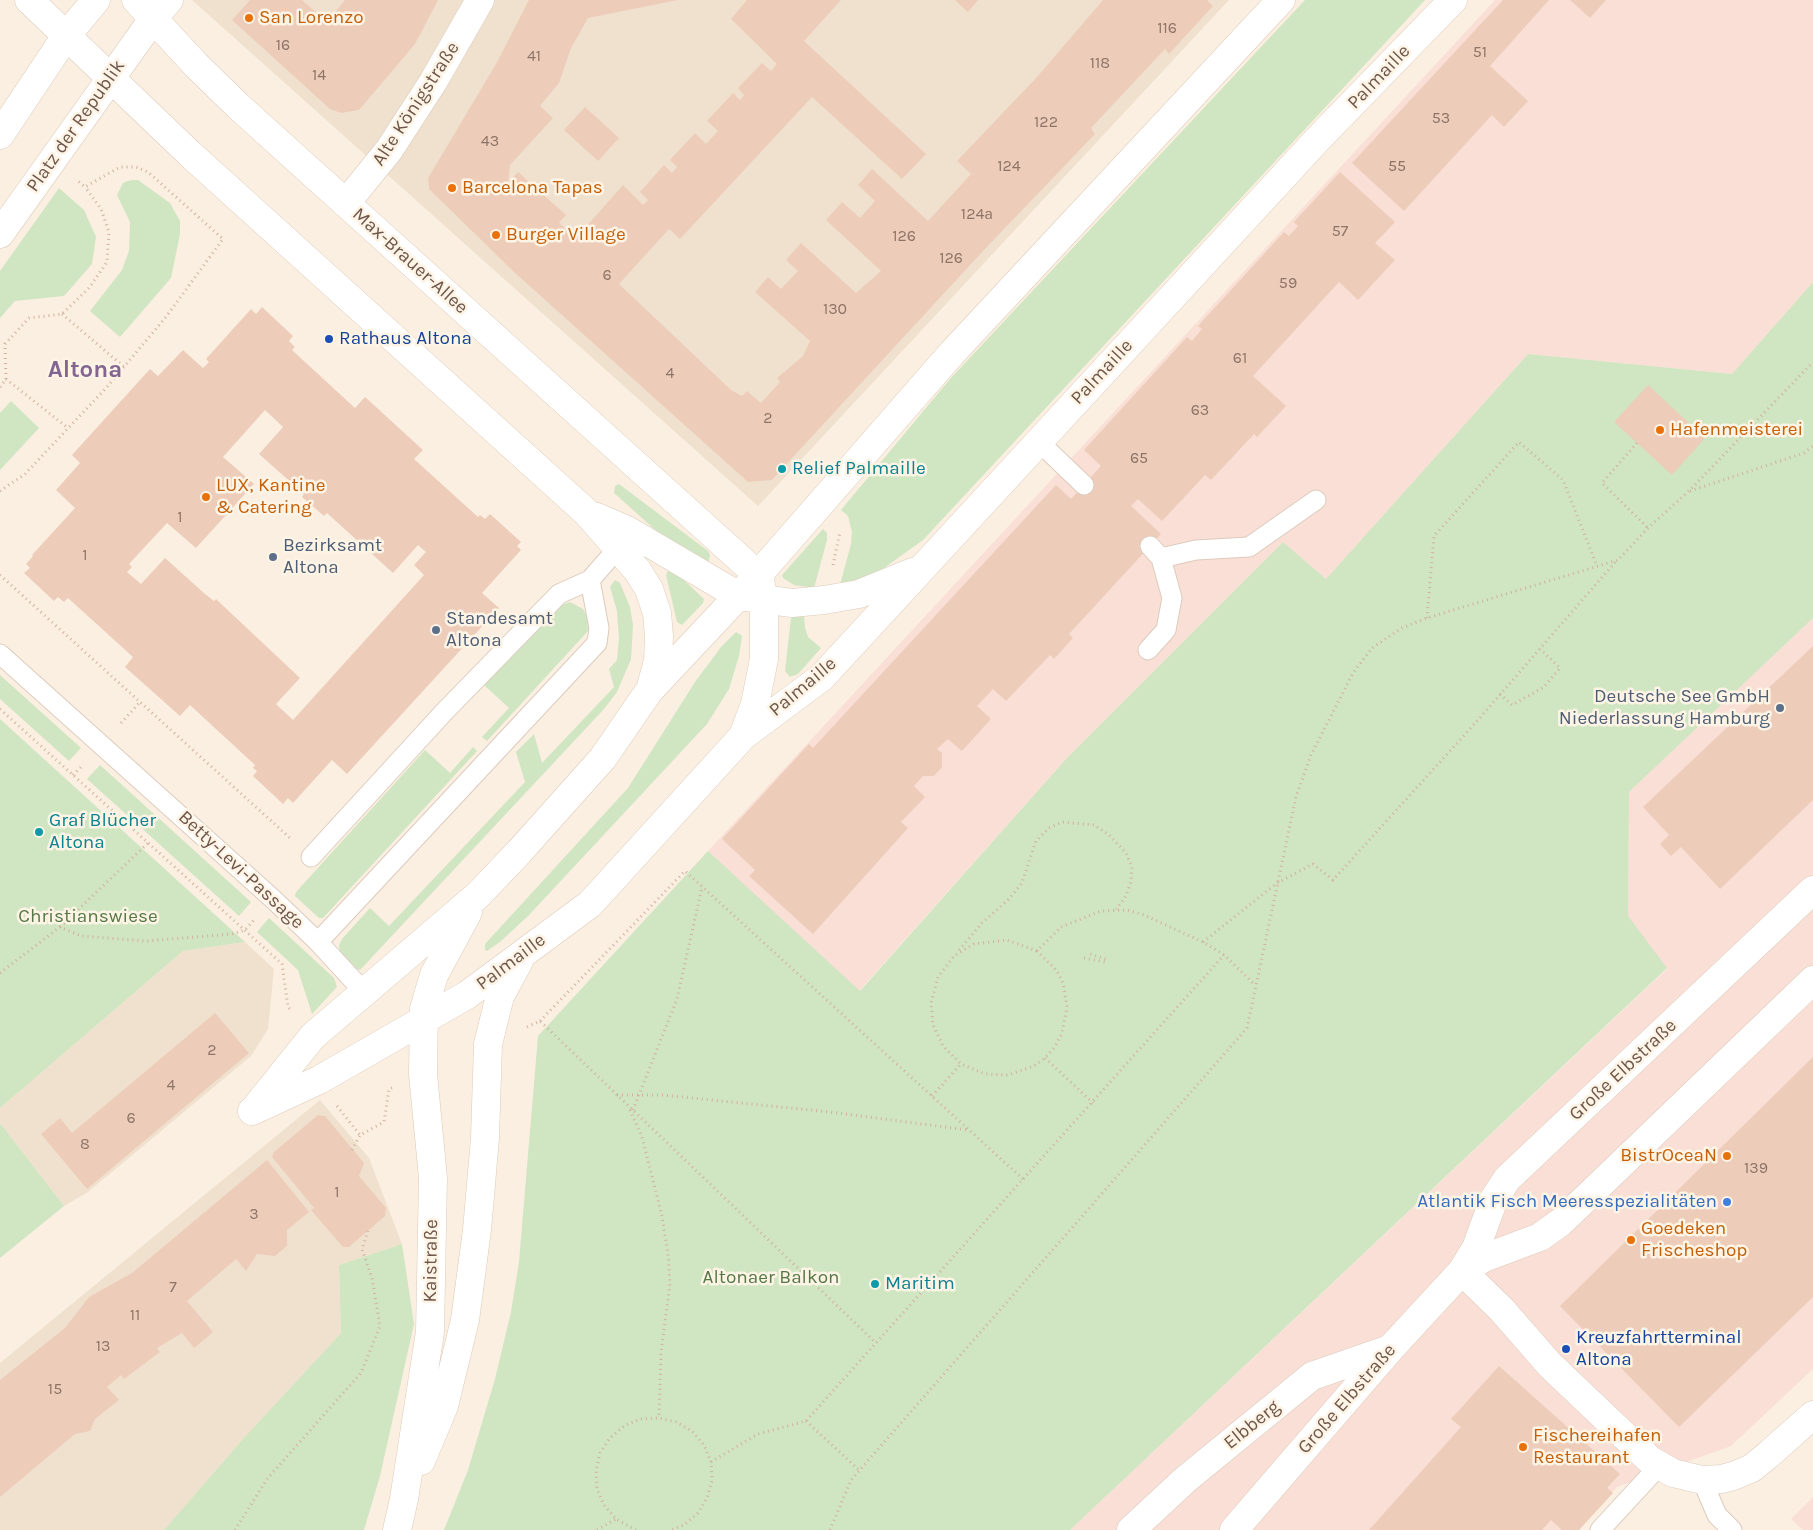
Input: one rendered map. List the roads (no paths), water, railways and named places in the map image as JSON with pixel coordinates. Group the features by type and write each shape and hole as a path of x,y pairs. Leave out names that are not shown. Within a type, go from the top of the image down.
{"main road":[{"path":"29,0 197,160 586,512 637,570 649,589 657,613 659,636 658,661 649,691"},
{"path":"0,135 66,36 96,0"},
{"name":"Alte Königstraße","path":"346,203 394,142 433,82 480,0"},
{"name":"Palmaille","path":"1281,0 952,353 754,590 649,691 603,758 478,896 313,1036 252,1111 319,1080 467,995 590,904 743,736 822,677 1317,140 1453,0"},
{"name":"Max-Brauer-Allee","path":"152,6 238,106 346,203 754,590"},
{"name":"Platz der Republik","path":"0,234 110,78 152,6"},
{"path":"586,512 754,590 792,603 859,594 919,570"},
{"name":"Palmaille","path":"743,736 761,682 764,658 754,590"},
{"name":"Große Elbstraße","path":"1234,1530 1390,1349 1462,1271 1476,1248 1494,1199 1507,1179 1813,890"},
{"name":"Palmaille","path":"424,1021 426,998 434,975 478,896"},
{"name":"Kaistraße","path":"404,1499 444,1406 465,1320 477,1230 484,1147 488,1044 496,1008 503,988 514,967 527,950"},
{"name":"Palmaille","path":"364,992 388,978 404,974 434,975 467,995"},
{"name":"Große Elbstraße","path":"1462,1271 1484,1258 1540,1237 1561,1222 1813,980"},
{"name":"Kaistraße","path":"467,995 476,1010 488,1044"},
{"name":"Kaistraße","path":"397,1530 404,1499 430,1332 433,1178 423,1074 424,1021"},
{"path":"1462,1271 1502,1310 1550,1366 1658,1466 1672,1474 1702,1480 1722,1479 1752,1468 1813,1415"},
{"name":"Elbberg","path":"1131,1530 1186,1479 1312,1376 1390,1349"}],"lane":[{"path":"1038,441 1084,484"},
{"path":"1148,650 1166,630 1172,598 1156,552 1248,547 1316,500"},
{"path":"312,857 446,711 559,594 590,580 618,548"},
{"path":"314,938 597,643 599,628 590,580"},
{"name":"Betty-Levi-Passage","path":"0,654 102,744 314,938 364,992"},
{"path":"1600,1530 1658,1466"},
{"path":"1702,1480 1716,1515 1732,1530"}],"place":[{"name":"San Lorenzo","path":"249,18"},
{"name":"Barcelona Tapas","path":"452,188"},
{"name":"Burger Village","path":"496,235"},
{"name":"Rathaus Altona","path":"329,339"},
{"name":"Hafenmeisterei","path":"1660,430"},
{"name":"Relief Palmaille","path":"782,469"},
{"name":"LUX, Kantine & Catering","path":"206,497"},
{"name":"Bezirksamt Altona","path":"273,557"},
{"name":"Standesamt Altona","path":"436,630"},
{"name":"Deutsche See GmbH Niederlassung Hamburg","path":"1780,708"},
{"name":"Graf Blücher Altona","path":"39,832"},
{"name":"BistrOceaN","path":"1727,1156"},
{"name":"Atlantik Fisch Meeresspezialitäten","path":"1727,1202"},
{"name":"Goedeken Frischeshop","path":"1631,1240"},
{"name":"Maritim","path":"875,1284"},
{"name":"Kreuzfahrtterminal Altona","path":"1566,1349"},
{"name":"Fischereihafen Restaurant","path":"1523,1447"}],"district":[{"name":"Altona","path":"85,370"}],"park label":[{"name":"Christianswiese","path":"88,917"},
{"name":"Altonaer Balkon","path":"771,1278"}]}
